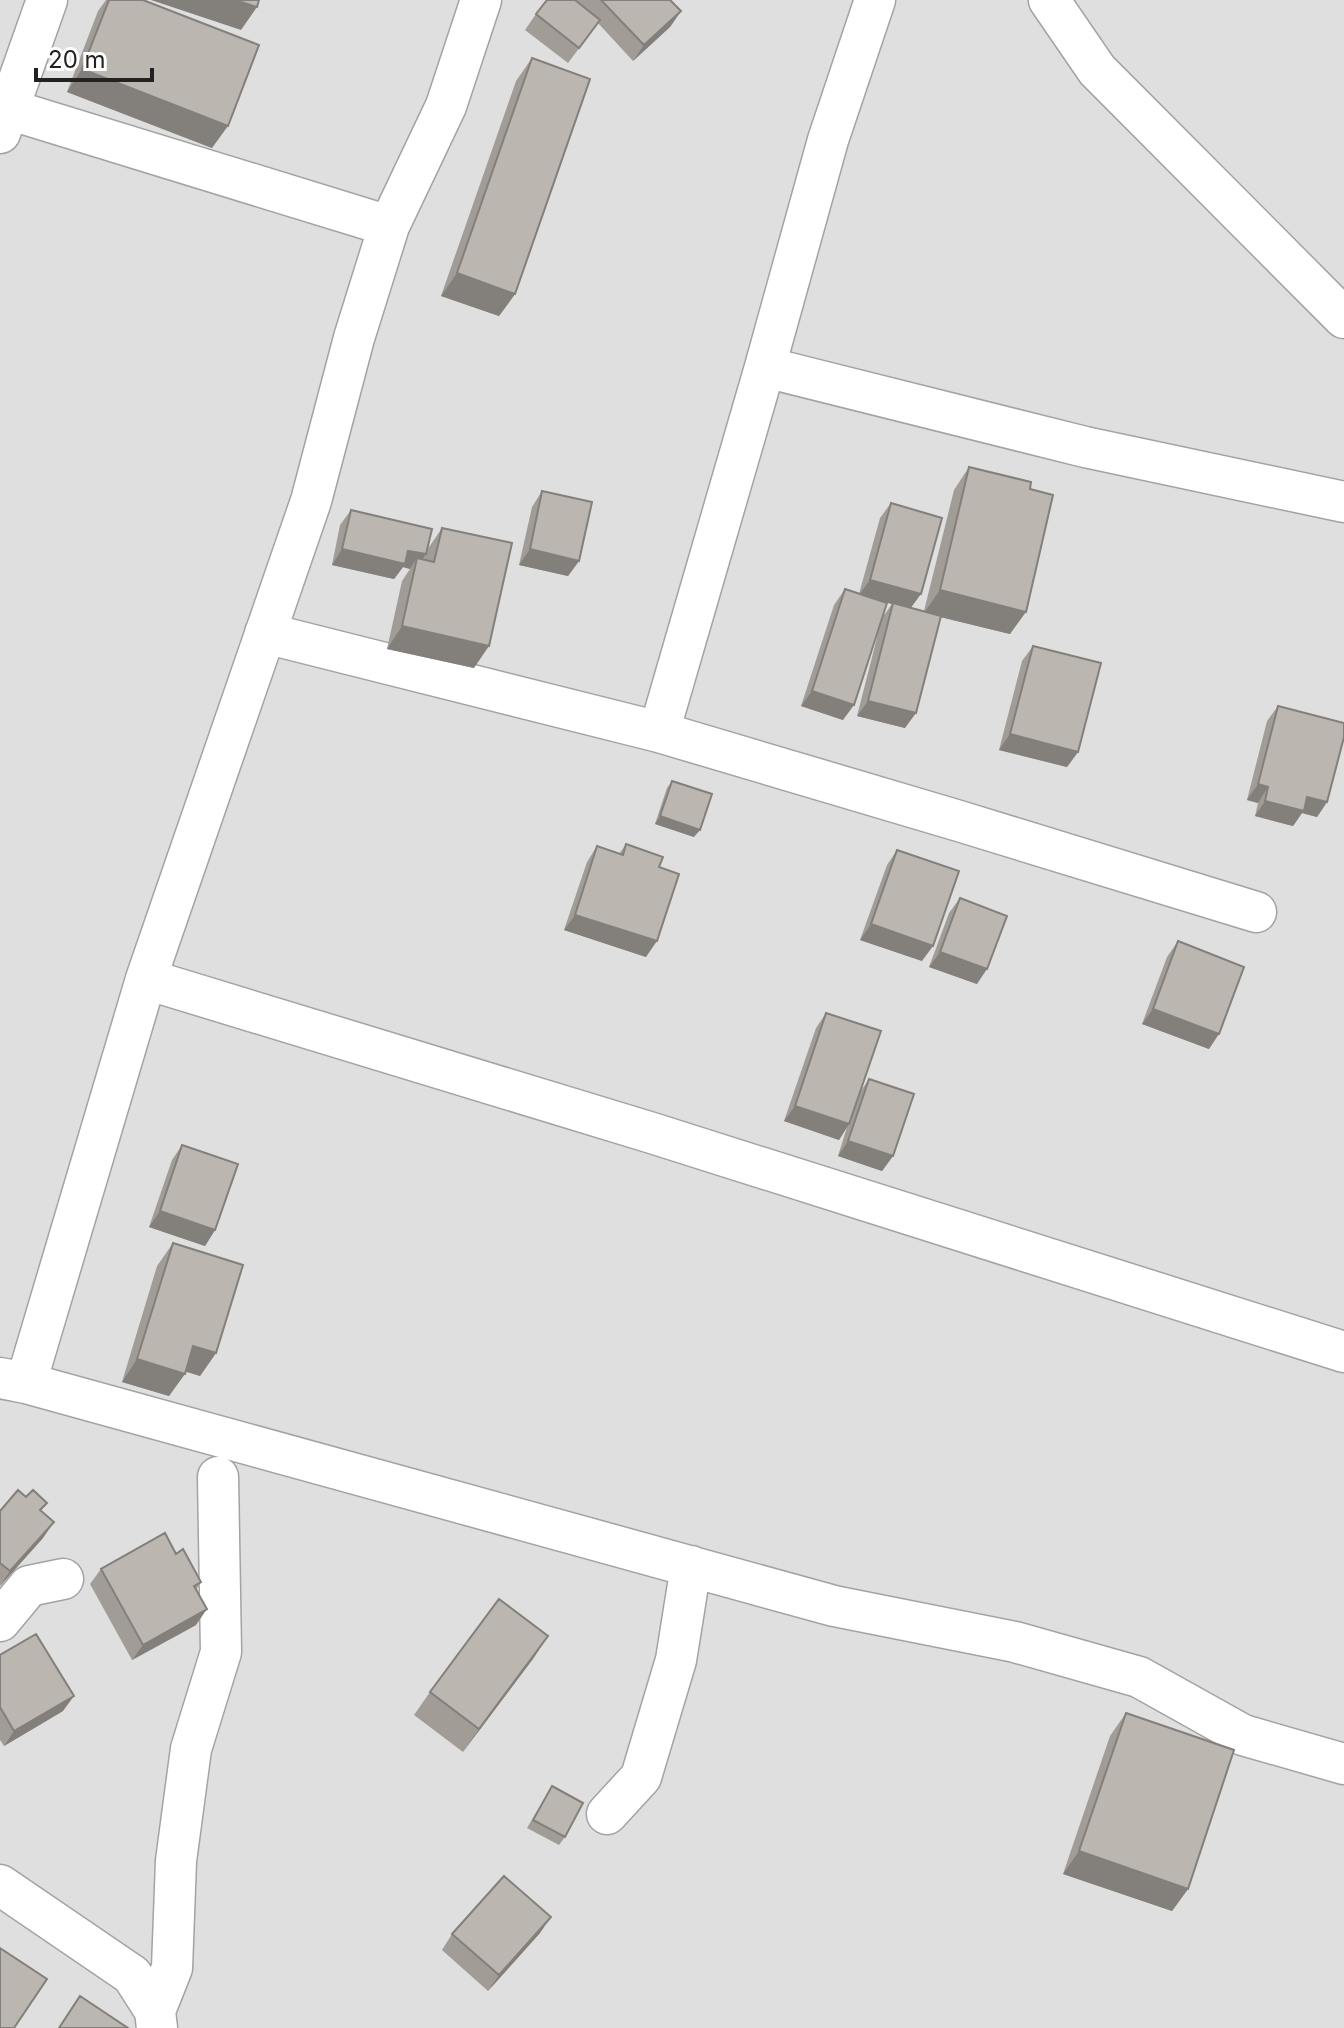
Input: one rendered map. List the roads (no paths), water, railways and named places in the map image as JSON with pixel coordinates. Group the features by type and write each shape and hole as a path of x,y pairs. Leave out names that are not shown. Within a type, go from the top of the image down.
{"street":[{"path":"47,0 4,121 389,226"},
{"path":"481,0 446,106 389,226 354,338 311,501 146,979 13,1380 834,1606 1015,1642 1139,1677 1243,1735 1344,1764"},
{"path":"659,732 828,140 875,0"},
{"path":"1049,0 1097,70 1344,318"},
{"path":"765,367 1085,447 1344,502"},
{"path":"265,633 659,732 1256,912"},
{"path":"146,979 652,1133 1344,1352"},
{"path":"156,2020 172,1968 176,1861 191,1749 221,1652 218,1477"},
{"path":"607,1814 641,1777 676,1660 691,1566"},
{"path":"0,1621 29,1586 63,1579"},
{"path":"0,1885 132,1975 156,2020"}]}
